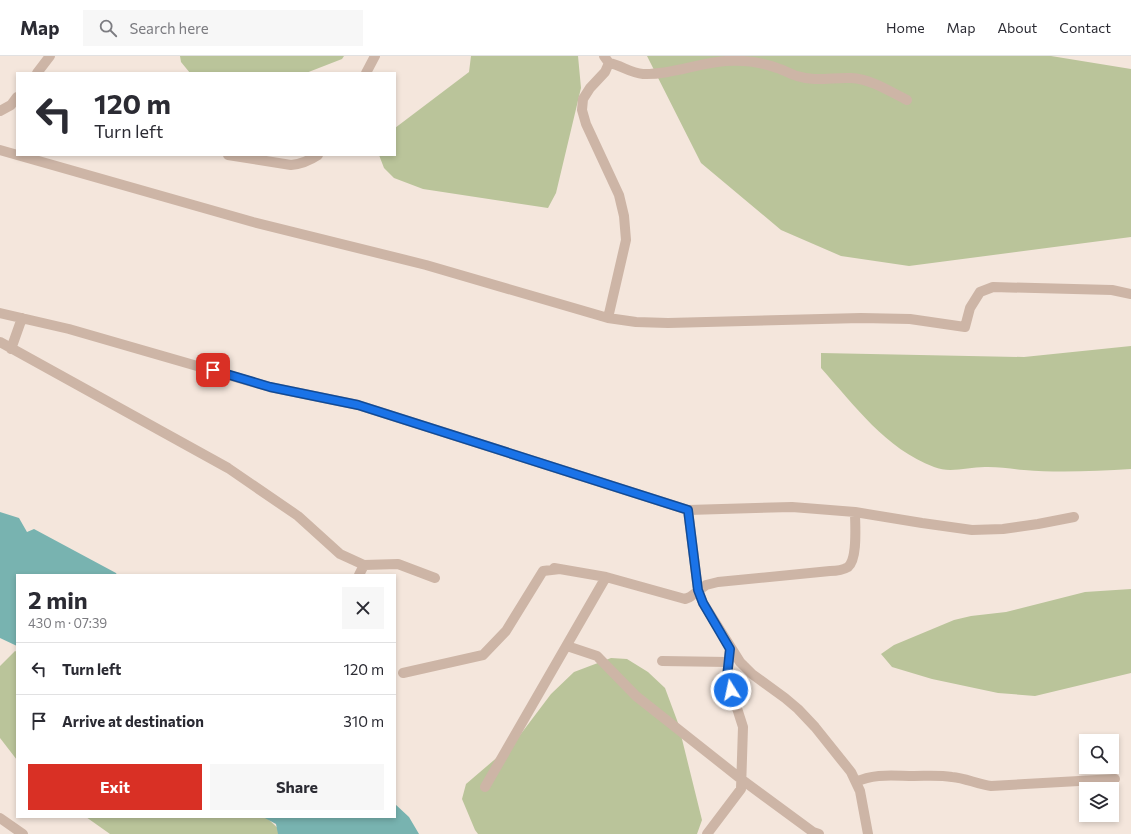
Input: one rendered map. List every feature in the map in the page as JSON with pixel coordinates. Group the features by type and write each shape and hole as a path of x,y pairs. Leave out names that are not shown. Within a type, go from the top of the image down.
{"street":[{"path":"38,72 50,56"},
{"path":"367,72 375,56"},
{"path":"608,318 626,240 624,216 619,195 586,124 582,110 583,99 590,88 605,72 606,60 633,73 643,74 662,73 697,65 726,61 756,62 776,67 797,76 818,80 851,78 869,81 907,100"},
{"path":"0,111 15,103"},
{"path":"0,150 16,155"},
{"path":"21,156 253,222 426,265 608,318 636,322 668,323 861,318 910,319 965,326 970,308 980,292 993,287 1112,290 1131,294"},
{"path":"234,156 292,165 305,162 316,156"},
{"path":"0,313 69,328 270,387 358,405 688,510 792,507 855,512 972,530 1003,529 1074,517"},
{"path":"11,349 22,318"},
{"path":"0,342 228,468 298,516 340,554 364,565 398,564 435,578"},
{"path":"688,510 698,590 703,603 730,649 740,662 752,674 785,698 815,727 843,762 860,791 868,834"},
{"path":"403,673 483,655 506,631 543,571 557,568 606,577 685,598 690,597 706,585 718,582 830,572 848,567 854,552 855,512"},
{"path":"360,574 364,565"},
{"path":"485,787 606,577"},
{"path":"567,646 597,656 636,696 741,779 814,833"},
{"path":"707,834 741,789 743,727 727,677 730,649"},
{"path":"662,660 728,662"},
{"path":"856,782 864,778 876,776 952,777 991,786 1115,779"},
{"path":"0,818 23,834"}],"green space":[{"path":"180,56 344,56 342,59 309,72 189,72 181,62"},
{"path":"471,56 578,56 581,88 556,193 548,208 423,189 394,178 384,168 379,156 396,156 396,127 469,72"},
{"path":"647,56 1051,56 1131,69 1131,237 909,266 841,256 781,230 701,163"},
{"path":"1131,346 1131,469 1064,472 997,467 954,470 940,469 917,459 886,438 859,411 821,368 821,353 1024,357"},
{"path":"1131,589 1131,673 1035,696 998,693 932,679 892,667 881,654 894,645 954,620 971,616 1006,612 1085,592"},
{"path":"16,652 16,759 0,738 0,666"},
{"path":"611,658 627,659 648,672 665,688 678,723 702,820 697,834 478,834 462,799 466,784 514,743 551,694 574,672"},
{"path":"87,818 267,818 284,834 110,834"}],"water":[{"path":"0,512 19,518 27,532 34,529 116,573 16,574 16,646 0,638"},
{"path":"396,805 409,817 419,834 278,834 276,824 265,818 396,818"}],"route":[{"path":"213,370 270,387 358,405 688,510 698,590 703,603 730,649 727,677 731,690"}]}
